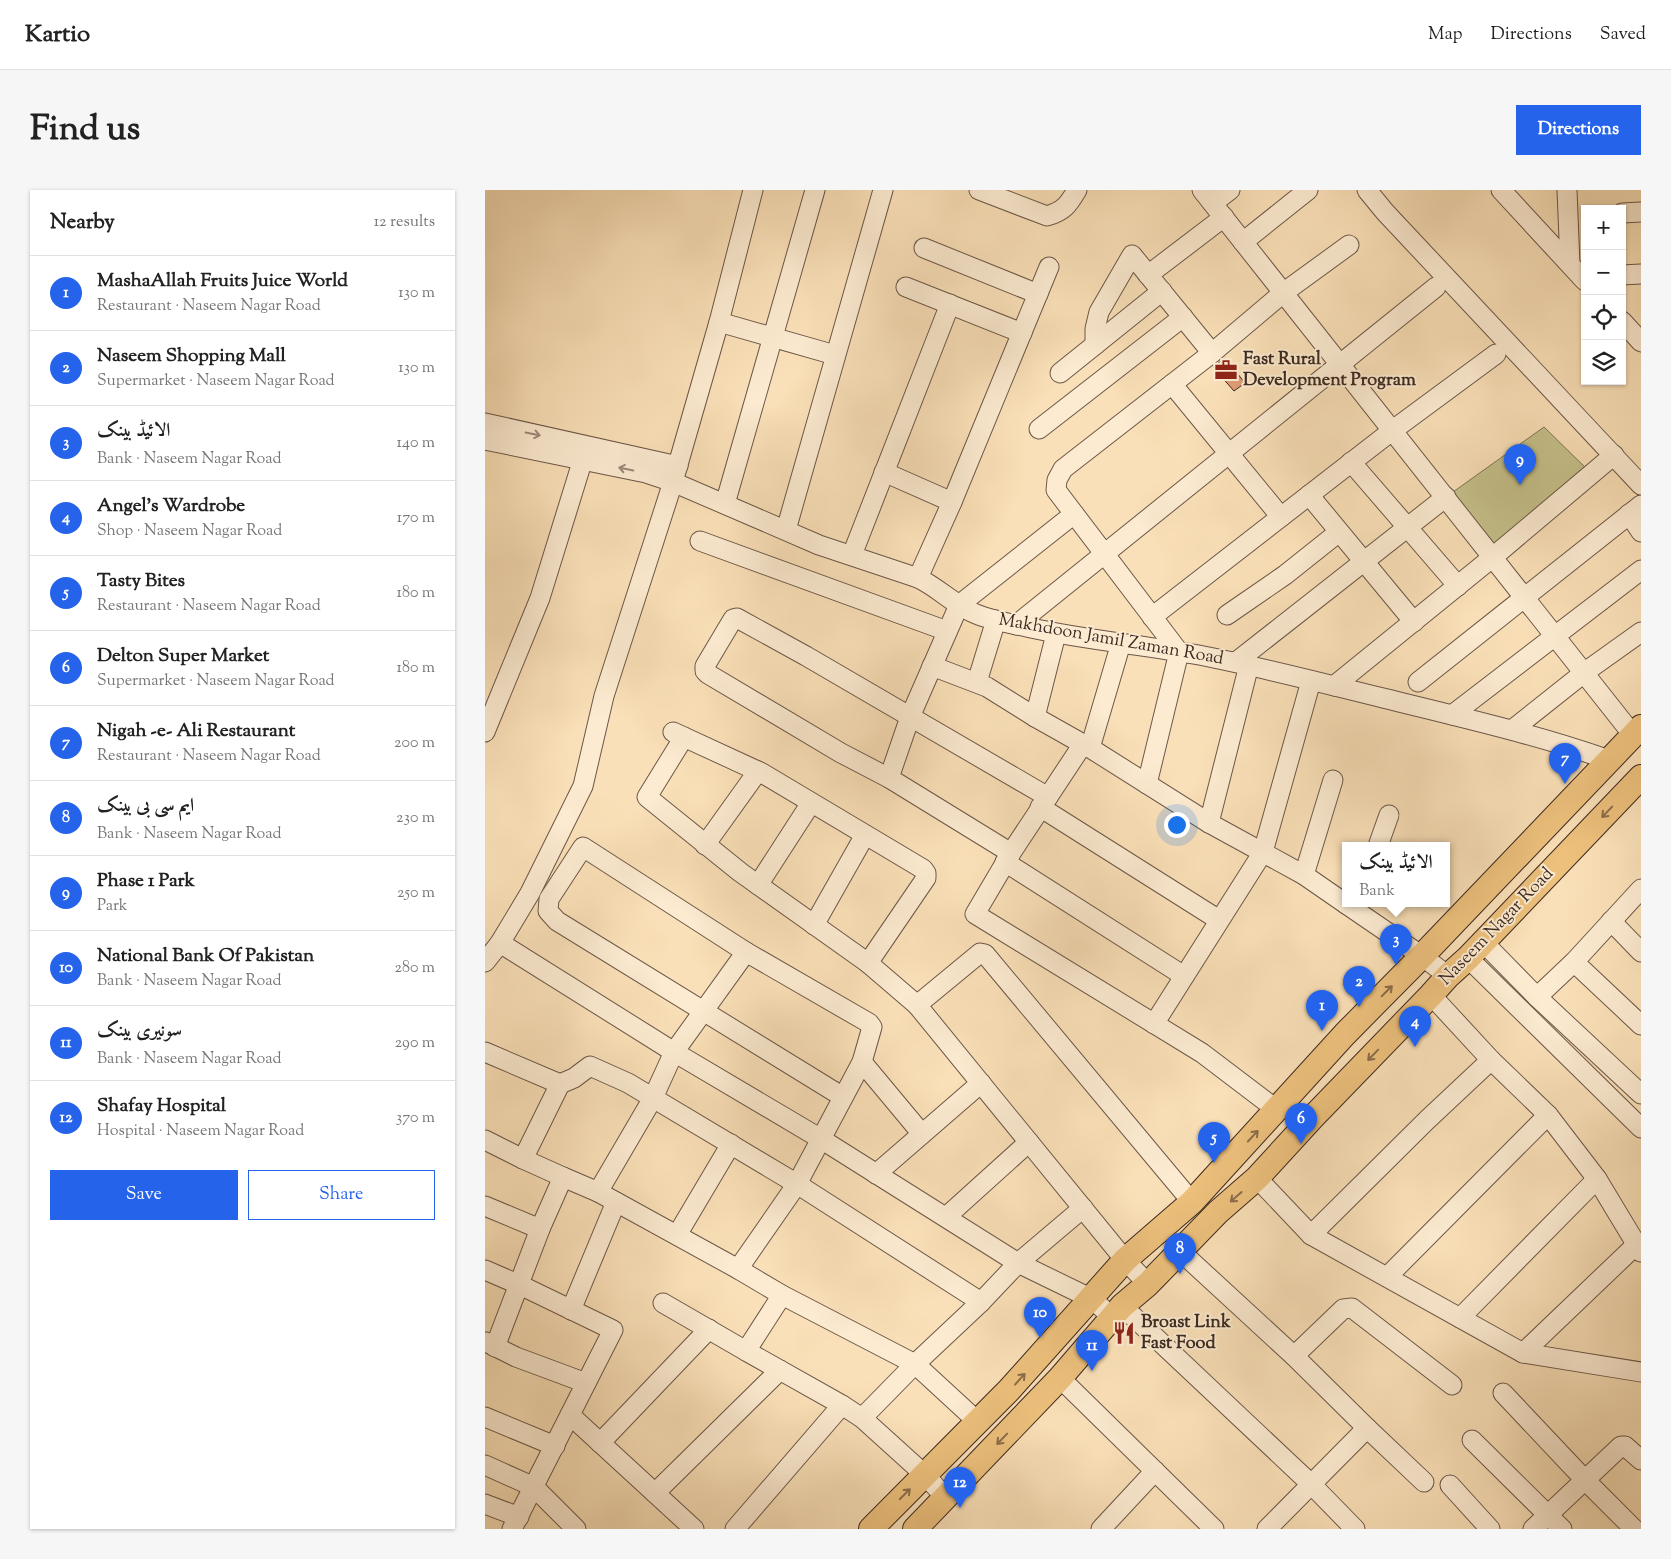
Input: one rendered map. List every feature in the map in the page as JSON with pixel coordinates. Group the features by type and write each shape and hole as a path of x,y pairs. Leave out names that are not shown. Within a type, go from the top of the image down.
{"main road":[{"name":"Naseem Nagar Road","path":"871,1529 1009,1390 1125,1260 1192,1202 1345,1034 1423,956 1637,731"},
{"name":"Naseem Nagar Road","path":"915,1529 1060,1378 1117,1311 1148,1284 1218,1212 1257,1178 1448,976 1641,777"}],"street":[{"path":"485,962 500,943 530,894 583,786 604,696 675,474 719,322 753,190"},
{"path":"725,504 815,190"},
{"path":"786,530 883,190"},
{"path":"979,190 1047,216 1059,212 1069,204 1077,190"},
{"path":"1148,275 1213,204 1230,190"},
{"path":"1243,242 1308,190"},
{"path":"1367,190 1385,212 1641,485"},
{"path":"1501,190 1580,275"},
{"path":"1567,190 1576,216 1580,275"},
{"path":"1213,204 1556,636 1637,731"},
{"path":"1626,213 1641,212"},
{"path":"1147,784 1179,652 1056,490 1057,480 1063,469 1212,353 1283,293 1349,245"},
{"path":"924,248 1038,294"},
{"path":"1095,345 1095,329 1099,312 1131,255 1133,255 1212,353"},
{"path":"918,578 952,502 1049,267"},
{"path":"1626,275 1641,274"},
{"path":"906,287 1022,333"},
{"path":"1016,625 1436,288"},
{"path":"1060,373 1162,291"},
{"path":"852,555 950,304"},
{"path":"1039,429 1183,317"},
{"path":"719,322 835,355"},
{"path":"1152,617 1351,462 1496,354"},
{"path":"1172,384 1281,517"},
{"name":"Makhdoon Jamil Zaman Road","path":"485,423 675,474 725,504 819,544 930,583 959,605 977,614 996,620 1056,634 1179,652 1243,664 1513,730 1609,760"},
{"name":"Makhdoon Jamil Zaman Road","path":"485,440 646,473 675,474"},
{"path":"1334,686 1614,456"},
{"path":"485,732 540,598 583,459"},
{"path":"1351,462 1458,586"},
{"path":"884,472 952,502"},
{"path":"1309,495 1414,622"},
{"path":"1209,823 1243,664 1363,562 1446,497"},
{"path":"1418,682 1635,509 1641,532"},
{"path":"889,778 910,717 959,605 1075,514"},
{"path":"1227,615 1285,575 1339,532"},
{"path":"700,540 947,631"},
{"path":"1452,715 1641,570"},
{"path":"1184,976 889,778 841,753 708,674 705,671 705,666 733,619 737,618 910,717 1044,802 1219,920"},
{"path":"977,682 996,620"},
{"path":"1513,730 1585,672 1641,632"},
{"path":"1035,717 1056,634"},
{"path":"1121,643 1087,746 1044,802 1008,857 975,914 1202,1053 1277,1110"},
{"path":"932,666 977,682 1087,746 1209,823 1304,875 1342,900"},
{"path":"1154,1024 1263,852 1311,681"},
{"path":"868,963 926,878 926,873 923,869 758,771 679,734 647,797 705,845 758,885 868,963 917,1005 1125,1260 1148,1284"},
{"path":"705,845 758,771"},
{"path":"1304,875 1333,780"},
{"path":"758,885 811,803"},
{"path":"1379,842 1389,816"},
{"path":"814,925 865,835"},
{"path":"738,1269 797,1184 862,1062 872,1028 869,1023 745,952 583,847 549,899 548,911 557,921 843,1097"},
{"path":"1537,997 1573,962 1641,889"},
{"path":"1353,907 1423,956 1448,976"},
{"path":"1611,921 1641,952"},
{"path":"500,943 674,1052 946,1217 1018,1264 1117,1311 1312,1485 1355,1529"},
{"path":"1475,950 1537,997 1641,1094"},
{"path":"1475,950 1641,1128"},
{"path":"598,1192 653,1098 674,1052 745,952"},
{"path":"917,1005 980,953 985,954 1192,1202"},
{"path":"1573,962 1641,1025"},
{"path":"1431,995 1491,1060 1548,1115 1597,1179 1639,1248 1523,1352"},
{"path":"485,1052 559,1084"},
{"path":"1311,1235 1427,1120 1491,1060"},
{"path":"862,1062 922,1134"},
{"path":"523,1159 559,1084 574,1078 590,1066 627,1082 731,1144 981,1302"},
{"path":"876,1174 981,1083"},
{"path":"1387,1277 1548,1115"},
{"path":"485,1140 598,1192 782,1295 915,1364 978,1422"},
{"path":"946,1217 1029,1142"},
{"path":"677,1235 731,1144"},
{"path":"563,1177 540,1229 520,1284 490,1344 516,1357 586,1383"},
{"path":"1257,1178 1311,1235 1523,1352 1641,1372"},
{"path":"1460,1318 1597,1179"},
{"path":"571,1310 615,1202"},
{"path":"485,1206 540,1229"},
{"path":"862,1418 1018,1264 1083,1208"},
{"path":"1181,1251 1294,1356 1424,1482"},
{"path":"485,1270 520,1284 613,1330 516,1523 485,1504"},
{"path":"746,1351 782,1295"},
{"path":"663,1303 862,1418 925,1475 946,1498"},
{"path":"1294,1356 1343,1309 1352,1308 1452,1385"},
{"path":"600,1443 709,1329"},
{"path":"655,1493 780,1370"},
{"path":"1060,1378 1214,1529"},
{"path":"1503,1393 1634,1529"},
{"path":"735,1529 842,1405"},
{"path":"570,1415 694,1529"},
{"path":"485,1417 555,1446"},
{"path":"1267,1529 1367,1428"},
{"path":"1472,1440 1549,1514 1562,1529"},
{"path":"1533,1529 1621,1446 1625,1446 1641,1460"},
{"path":"485,1465 534,1486 576,1529"},
{"path":"1101,1529 1155,1471"},
{"path":"1450,1486 1490,1529"}],"shaded area":[{"path":"1544,427 1592,474 1493,557 1446,497"}],"building":[{"path":"1225,358 1245,383 1234,391 1213,367"}],"place":[{"name":"Fast Rural Development Program","path":"1226,370"},
{"name":"Phase 1 Park","path":"1520,485"},
{"name":"Nigah -e- Ali Restaurant","path":"1565,784"},
{"name":"الائیڈ بینک","path":"1396,965"},
{"name":"Naseem Shopping Mall","path":"1359,1007"},
{"name":"MashaAllah Fruits Juice World","path":"1322,1031"},
{"name":"Angel's Wardrobe","path":"1415,1047"},
{"name":"Delton Super Market","path":"1301,1144"},
{"name":"Tasty Bites","path":"1214,1163"},
{"name":"ایم سی بی بینک","path":"1180,1274"},
{"name":"Broast Link Fast Food","path":"1124,1333"},
{"name":"National Bank Of Pakistan","path":"1040,1338"},
{"name":"سونیری بینک","path":"1092,1371"},
{"name":"Shafay Hospital","path":"960,1508"}]}
